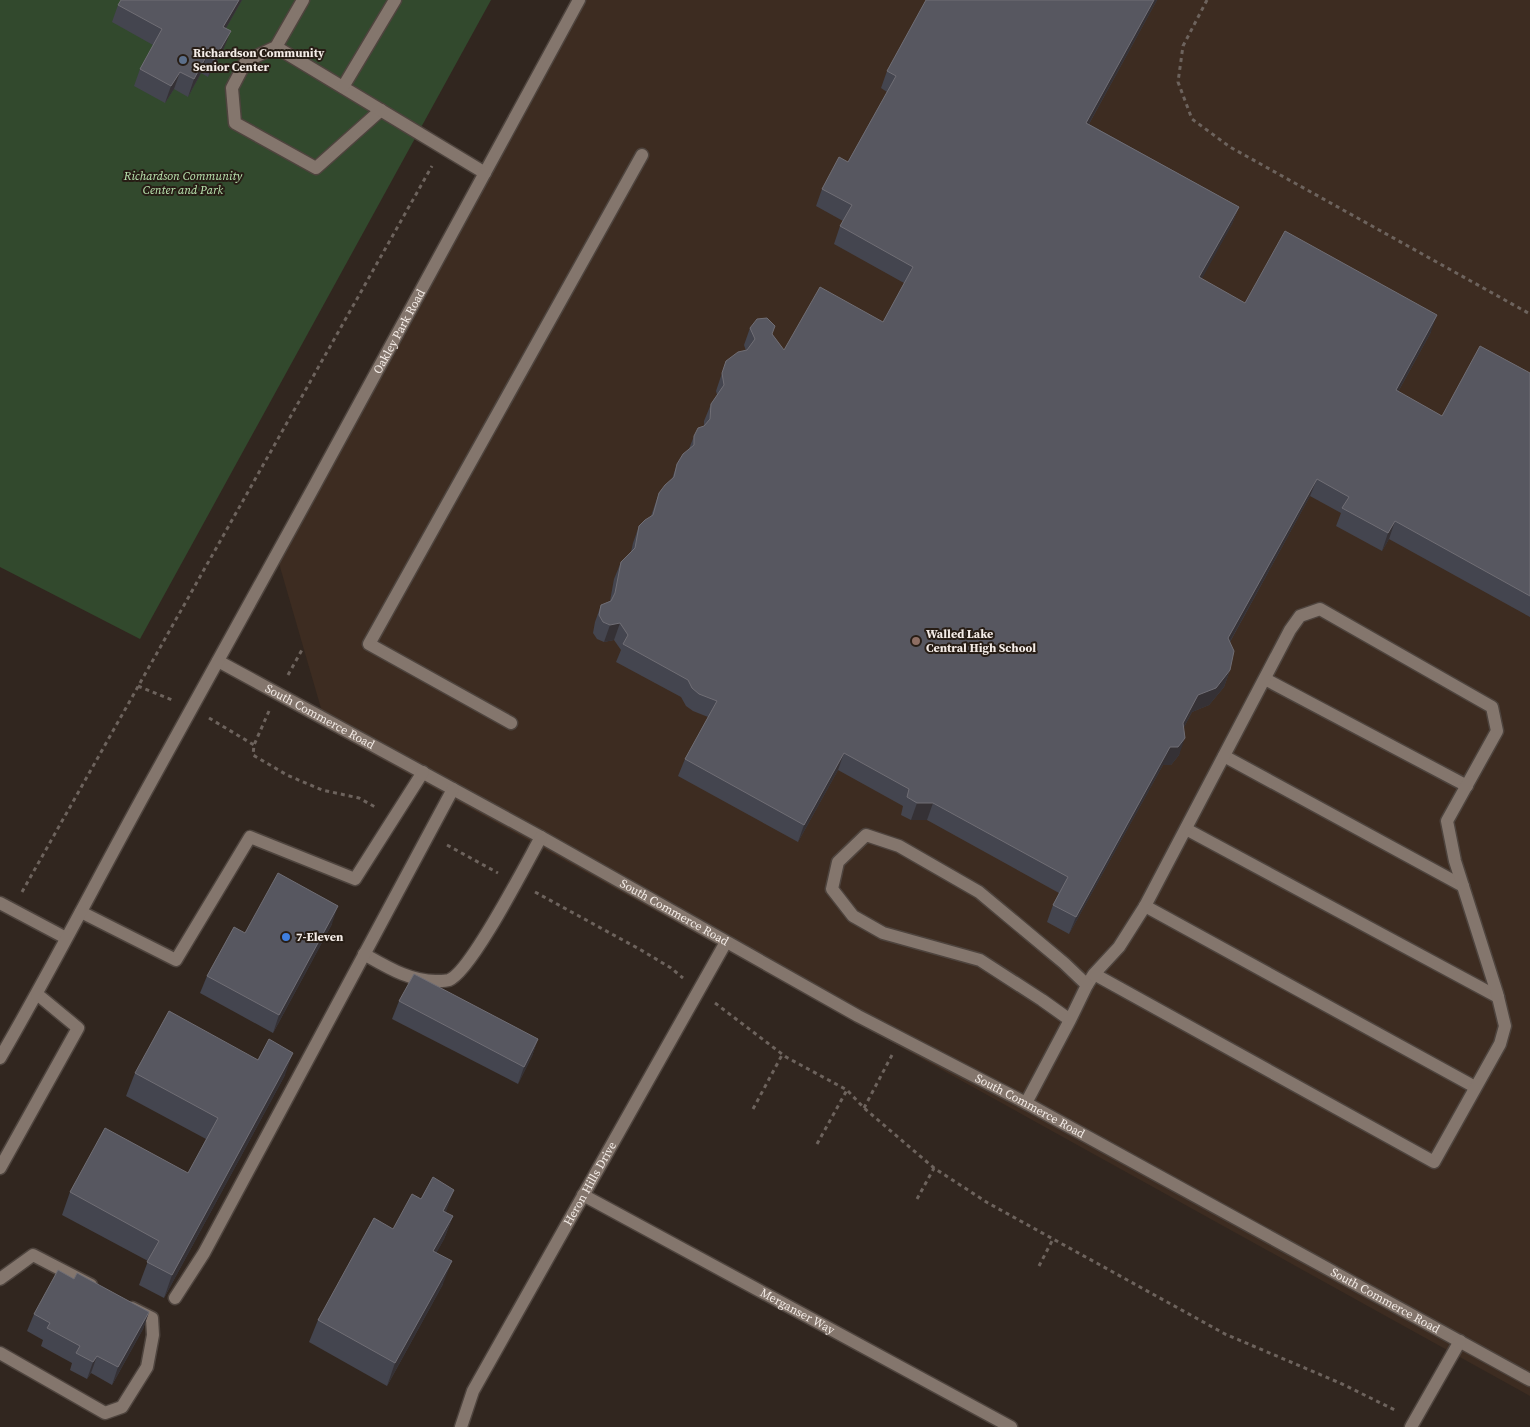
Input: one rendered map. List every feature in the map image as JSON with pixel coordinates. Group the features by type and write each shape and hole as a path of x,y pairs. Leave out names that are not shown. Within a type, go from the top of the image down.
{"street":[{"path":"303,0 276,47 246,61 232,88 235,123 316,168 381,110"},
{"path":"343,87 395,0"},
{"name":"Oakley Park Road","path":"218,662 579,0"},
{"path":"276,47 485,173"},
{"path":"511,723 369,644 642,155"},
{"path":"1026,1103 1087,985 1094,974 1119,947 1145,906 1290,630 1300,616 1320,609 1492,707 1497,731 1447,821 1455,861 1498,997 1505,1026 1500,1044 1434,1162 1094,974"},
{"path":"0,1058 37,994 218,662"},
{"name":"South Commerce Road","path":"218,662 541,837 901,1038 1026,1103 1530,1380"},
{"path":"1265,679 1467,786"},
{"path":"1224,756 1463,886"},
{"path":"81,912 176,960 250,837 355,879 422,772"},
{"path":"175,1298 204,1253 452,789"},
{"path":"1186,828 1498,997"},
{"path":"1070,1020 980,960 883,933 853,916 832,889 838,862 866,835 899,846 979,892 1064,963 1087,985"},
{"path":"364,954 401,974 434,981 450,980 466,967 541,837"},
{"path":"0,904 66,938"},
{"path":"1145,906 1476,1087"},
{"name":"Heron Hills Drive","path":"461,1427 473,1391 726,942"},
{"path":"0,1168 78,1028 37,994"},
{"name":"Merganser Way","path":"583,1195 1011,1427"},
{"path":"0,1279 33,1255 101,1291"},
{"path":"0,1353 105,1413 122,1406 147,1367 153,1335 152,1318 118,1300"},
{"path":"1413,1424 1460,1341"}],"path":[{"path":"1207,0 1183,46 1178,82 1192,119 1230,147 1530,314"},
{"path":"12,910 443,148"},
{"path":"254,744 252,755 287,775 322,790 359,798 395,817"},
{"path":"428,834 671,968 782,1055 847,1090 864,1108 934,1168 988,1203 1225,1334 1340,1382 1413,1424"},
{"path":"864,1108 901,1038"},
{"path":"752,1108 782,1055"},
{"path":"817,1144 847,1090"},
{"path":"916,1199 934,1168"},
{"path":"1039,1266 1053,1239"}],"shaded area":[{"name":"Walled Lake Central High School","path":"580,0 1530,0 1530,1396 327,729 276,553"}],"green space":[{"name":"Richardson Community Center and Park","path":"0,0 491,0 140,639 0,567"}],"building":[{"name":"Richardson Community Senior Center","path":"121,0 239,0 223,27 231,31 214,60 207,55 194,79 180,72 171,86 140,69 162,29 118,5"},
{"path":"926,0 1154,0 1086,123 1239,207 1199,277 1245,303 1285,231 1437,315 1396,390 1442,416 1480,346 1530,373 1530,596 1395,521 1388,533 1342,508 1349,497 1317,479 1228,638 1234,651 1230,670 1216,688 1198,695 1183,723 1185,738 1178,747 1170,747 1076,917 1053,905 1068,877 933,803 917,803 907,797 909,789 844,753 804,825 685,759 717,701 699,694 692,688 688,680 623,644 628,635 620,623 610,625 603,622 599,615 601,605 611,601 615,593 621,562 635,548 639,526 653,515 659,493 674,477 677,464 683,454 694,445 694,436 698,428 704,426 710,419 711,404 724,385 722,373 726,361 738,352 747,350 755,339 750,328 757,319 767,318 775,326 772,334 784,350 820,287 883,322 913,267 840,226 852,205 822,189 839,157 848,162 896,76 887,71"},
{"path":"278,873 338,906 279,1015 207,976 234,927 245,933"},
{"path":"414,974 538,1039 524,1067 399,1001"},
{"path":"169,1011 258,1060 269,1039 293,1053 172,1275 147,1262 159,1241 70,1192 105,1128 188,1173 218,1118 135,1073"},
{"path":"433,1177 454,1190 443,1211 453,1216 433,1251 452,1261 395,1363 318,1320 374,1218 393,1229 412,1194 421,1199"},
{"path":"58,1270 74,1279 77,1273 149,1312 118,1367 97,1356 93,1362 76,1353 80,1346 47,1328 50,1323 34,1314"}],"place":[{"name":"Richardson Community Senior Center","path":"183,60"},
{"name":"Walled Lake Central High School","path":"916,641"},
{"name":"7-Eleven","path":"286,937"}]}
